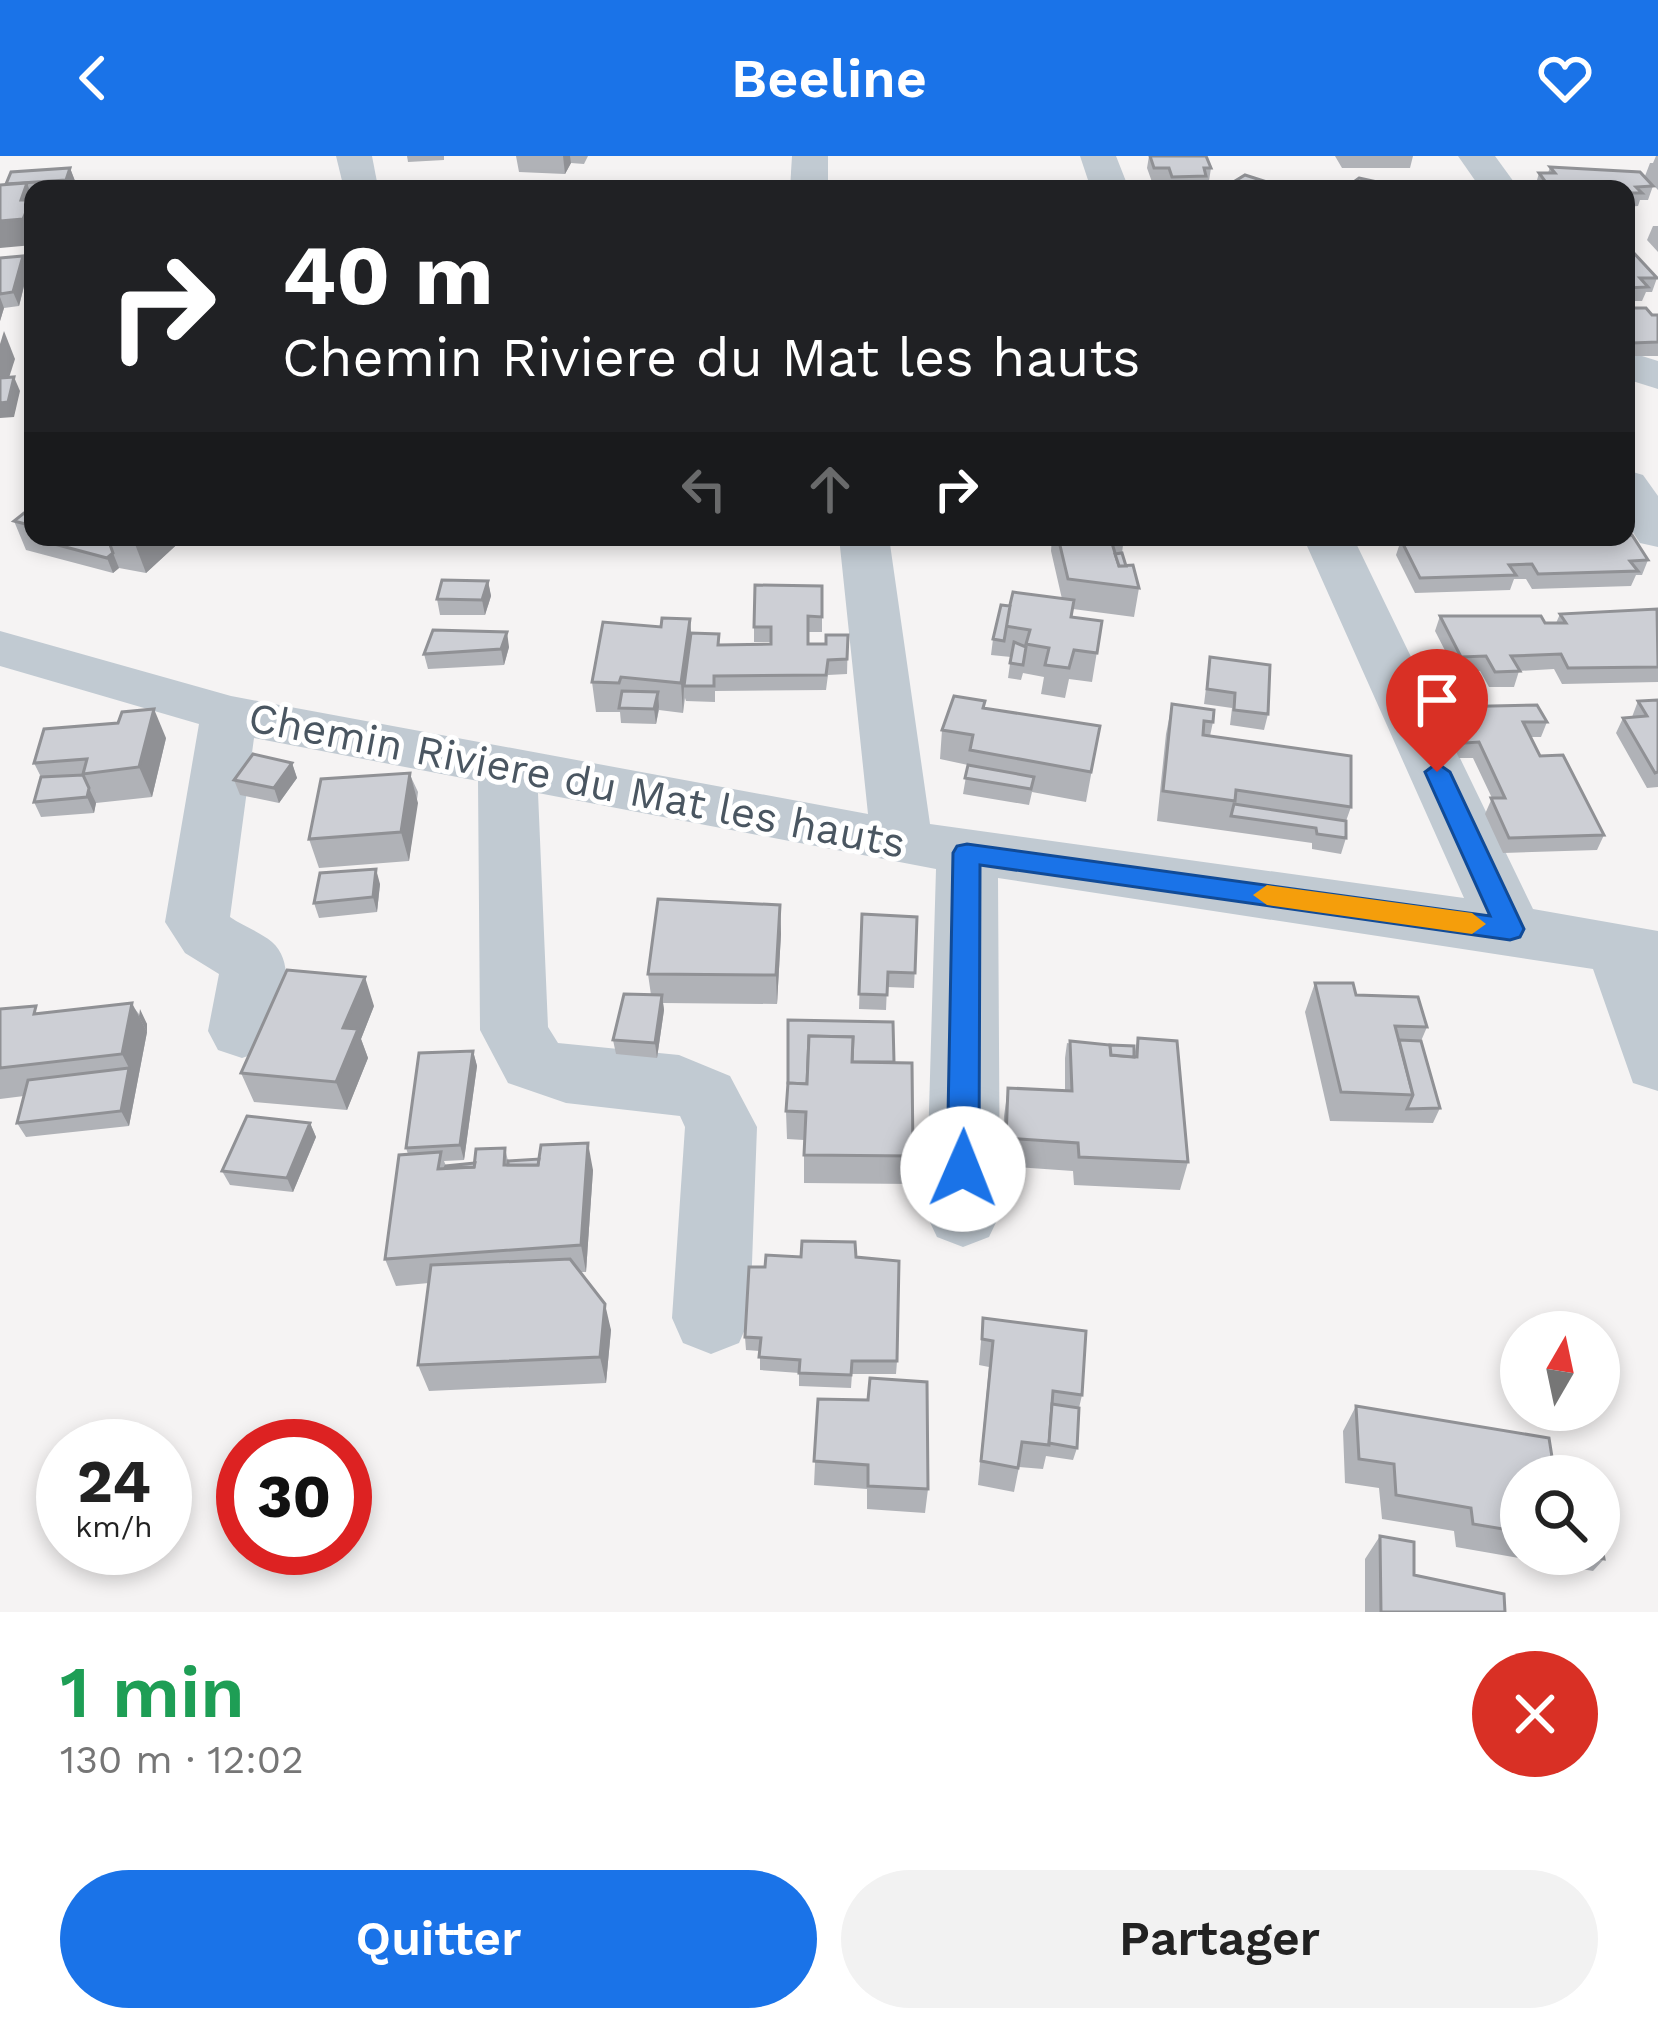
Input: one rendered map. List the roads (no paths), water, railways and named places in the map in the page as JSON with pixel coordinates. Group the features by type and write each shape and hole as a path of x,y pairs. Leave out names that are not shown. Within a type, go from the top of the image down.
{"street":[{"path":"1635,498 1658,532"},
{"path":"865,546 934,848 963,1214"},
{"path":"1332,546 1510,929"},
{"name":"Chemin Riviere du Mat les hauts","path":"0,648 229,714 934,848 1510,929 1639,953"},
{"path":"229,714 197,922 208,937 251,961 253,980 242,1031"},
{"path":"507,766 514,1030 532,1063 566,1075 679,1084 705,1096 721,1127 711,1318"},
{"path":"1639,953 1658,1063"}]}
